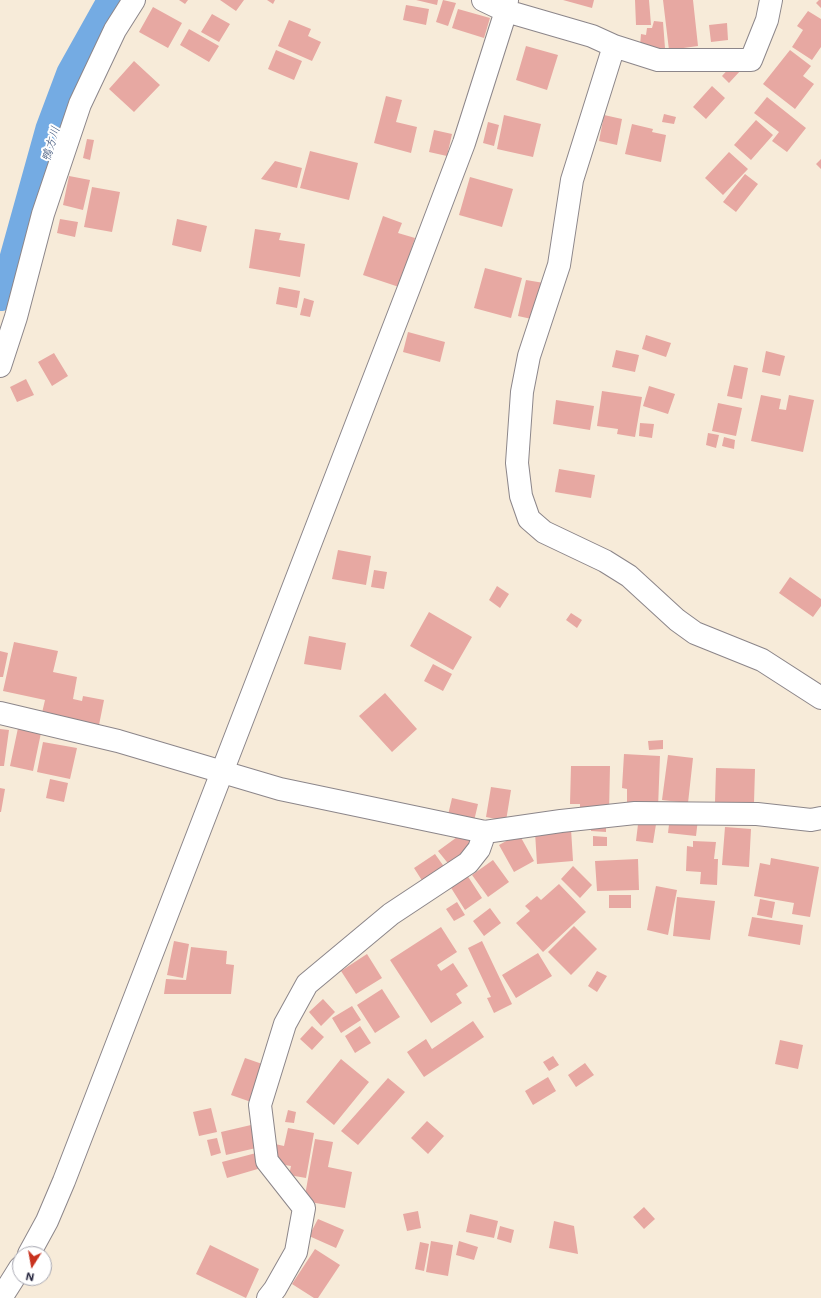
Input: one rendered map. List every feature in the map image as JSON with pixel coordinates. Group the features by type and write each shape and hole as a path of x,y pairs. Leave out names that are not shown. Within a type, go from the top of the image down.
{"street":[{"path":"0,366 16,317 43,214 80,104 116,30 134,0"},
{"path":"483,0 507,5 592,36 614,46 658,60 751,60 767,20 771,0"},
{"path":"33,1246 47,1221 64,1181 461,150 507,5"},
{"path":"614,46 572,180 559,265 529,356 522,392 518,463 521,496 529,519 544,532 605,561 629,576 677,620 695,633 762,660 821,698"},
{"path":"0,713 118,741 280,789 485,832 561,821 635,813 757,814 811,820 821,818"},
{"path":"268,1298 275,1289 296,1252 304,1208 266,1162 260,1105 285,1024 308,984 391,914 468,863 479,849 485,832"},
{"path":"1,1298 12,1281"}],"building":[{"path":"179,0 188,0 185,4"},
{"path":"220,0 244,0 236,11"},
{"path":"267,0 275,0 273,4"},
{"path":"416,0 438,0 437,5"},
{"path":"443,0 456,3 448,26 436,22"},
{"path":"563,0 594,0 592,8"},
{"path":"635,0 649,0 651,25 636,25"},
{"path":"663,0 693,0 698,46 669,50"},
{"path":"821,0 821,8 816,3"},
{"path":"406,5 429,9 426,25 403,20"},
{"path":"153,7 182,23 168,48 139,32"},
{"path":"458,9 490,18 484,38 452,28"},
{"path":"808,11 821,19 821,47 812,60 792,47 803,30 797,26"},
{"path":"212,14 230,24 219,42 201,32"},
{"path":"289,20 311,29 308,36 321,42 312,61 278,46"},
{"path":"654,21 663,22 665,48 652,50 640,46 641,34 646,35 647,28 652,28"},
{"path":"727,23 728,40 711,42 709,25"},
{"path":"189,29 219,46 209,62 180,45"},
{"path":"526,46 558,55 547,90 516,80"},
{"path":"276,50 302,61 294,80 268,69"},
{"path":"790,50 811,66 803,76 814,84 795,109 763,84"},
{"path":"134,61 160,85 134,112 109,89"},
{"path":"733,64 741,70 729,83 722,76"},
{"path":"712,86 725,98 706,119 693,107"},
{"path":"386,96 402,100 396,122 417,127 411,153 374,143"},
{"path":"767,97 806,128 787,152 772,141 779,132 754,113"},
{"path":"664,114 676,117 674,124 662,122"},
{"path":"504,115 541,124 533,157 497,149"},
{"path":"604,115 622,119 617,145 599,141"},
{"path":"756,120 773,135 751,160 734,145"},
{"path":"488,122 499,125 494,146 483,143"},
{"path":"632,124 653,129 652,132 666,135 661,162 625,154"},
{"path":"434,130 452,134 447,156 429,152"},
{"path":"87,139 94,140 90,160 83,158"},
{"path":"310,151 358,163 349,200 300,188"},
{"path":"729,152 748,169 723,195 705,178"},
{"path":"821,159 821,169 816,164"},
{"path":"275,161 302,168 297,188 261,179"},
{"path":"745,174 758,184 736,212 723,202"},
{"path":"69,176 90,180 83,210 63,205"},
{"path":"470,177 513,189 502,227 459,215"},
{"path":"92,187 120,192 112,232 84,227"},
{"path":"383,216 402,223 398,233 415,238 399,287 363,275"},
{"path":"60,219 78,222 75,237 57,233"},
{"path":"177,219 207,226 201,252 172,245"},
{"path":"255,229 281,233 279,240 305,244 300,277 249,268"},
{"path":"485,268 522,278 511,318 474,308"},
{"path":"526,280 544,283 536,320 518,316"},
{"path":"279,287 300,291 297,308 276,304"},
{"path":"304,298 314,301 310,317 300,315"},
{"path":"408,332 445,342 440,362 403,352"},
{"path":"646,335 671,343 666,357 642,349"},
{"path":"616,350 639,355 635,372 612,367"},
{"path":"766,351 785,356 780,376 762,372"},
{"path":"54,353 68,376 52,386 38,362"},
{"path":"734,365 748,368 742,399 727,396"},
{"path":"26,379 34,395 17,402 10,387"},
{"path":"649,386 675,394 668,414 643,406"},
{"path":"602,391 642,397 635,437 617,434 618,429 597,426"},
{"path":"761,395 781,399 779,409 786,410 789,395 814,400 803,452 751,441"},
{"path":"556,400 594,406 590,430 553,424"},
{"path":"718,403 742,408 736,436 712,431"},
{"path":"640,423 654,424 652,438 639,436"},
{"path":"708,433 719,435 716,448 706,445"},
{"path":"724,437 735,440 734,449 722,446"},
{"path":"559,469 595,475 591,498 555,492"},
{"path":"338,550 371,556 366,585 332,579"},
{"path":"374,570 387,572 384,589 371,587"},
{"path":"790,577 821,599 821,606 813,617 779,593"},
{"path":"497,586 509,594 500,608 489,600"},
{"path":"429,612 472,637 453,670 410,646"},
{"path":"571,613 582,620 577,628 566,620"},
{"path":"309,636 346,643 341,670 304,664"},
{"path":"14,642 58,651 53,672 77,677 73,699 82,701 83,696 104,700 99,725 42,713 45,700 3,691"},
{"path":"0,651 8,653 3,677 0,677"},
{"path":"433,664 452,674 443,691 424,681"},
{"path":"385,693 417,729 392,752 359,716"},
{"path":"18,728 41,733 33,771 10,766"},
{"path":"0,729 9,730 4,766 0,766"},
{"path":"663,740 663,749 649,750 648,741"},
{"path":"43,742 77,748 70,779 37,772"},
{"path":"624,754 660,756 658,808 627,807 627,789 622,788"},
{"path":"668,755 693,758 688,803 662,800"},
{"path":"571,766 610,766 609,813 580,812 580,804 570,804"},
{"path":"716,768 755,769 754,803 715,802"},
{"path":"50,779 68,783 64,802 46,798"},
{"path":"491,787 511,790 506,821 486,817"},
{"path":"0,788 5,789 1,812 0,812"},
{"path":"452,798 478,804 474,821 448,815"},
{"path":"639,816 657,818 653,843 636,841"},
{"path":"670,816 698,819 696,836 668,833"},
{"path":"591,820 606,821 606,832 591,831"},
{"path":"725,827 751,829 749,867 722,865"},
{"path":"571,829 573,861 537,864 535,832"},
{"path":"464,832 476,848 451,867 438,851"},
{"path":"519,834 534,861 514,872 499,845"},
{"path":"593,836 607,837 607,846 593,846"},
{"path":"693,841 716,842 714,859 718,859 717,885 700,884 701,872 686,871 687,846 693,847"},
{"path":"435,854 445,868 423,882 414,868"},
{"path":"771,858 819,867 810,917 792,914 794,903 754,896 760,863 770,865"},
{"path":"638,859 639,890 597,891 595,861"},
{"path":"493,860 509,882 488,897 472,875"},
{"path":"573,866 592,885 580,898 561,879"},
{"path":"465,872 482,898 465,910 448,883"},
{"path":"559,884 586,912 543,952 516,923 530,911 525,906 537,896 541,900"},
{"path":"656,886 677,890 668,935 647,930"},
{"path":"609,895 631,895 631,908 609,908"},
{"path":"677,897 715,901 710,940 673,936"},
{"path":"760,899 775,902 772,918 757,915"},
{"path":"457,902 465,915 454,921 446,909"},
{"path":"490,908 501,923 484,936 473,921"},
{"path":"752,917 803,925 800,945 748,936"},
{"path":"574,926 597,949 571,975 548,952"},
{"path":"441,927 457,952 437,965 441,971 453,963 468,986 456,994 462,1003 431,1023 390,960"},
{"path":"174,941 189,944 183,978 167,975"},
{"path":"482,941 512,1004 494,1013 487,998 491,997 468,948"},
{"path":"191,947 227,951 226,964 234,965 231,994 164,994 166,979 186,980"},
{"path":"538,953 552,976 516,998 502,975"},
{"path":"367,954 382,978 356,994 341,971"},
{"path":"597,971 607,976 597,992 588,986"},
{"path":"382,989 400,1017 375,1033 357,1005"},
{"path":"323,999 335,1012 321,1026 309,1012"},
{"path":"352,1006 361,1020 341,1033 332,1018"},
{"path":"473,1021 484,1037 424,1077 407,1052 426,1039 432,1049"},
{"path":"312,1026 324,1037 312,1050 300,1039"},
{"path":"360,1026 371,1043 355,1053 345,1036"},
{"path":"780,1040 803,1045 798,1069 775,1064"},
{"path":"553,1056 559,1065 549,1071 543,1062"},
{"path":"245,1058 268,1066 254,1103 231,1095"},
{"path":"341,1059 369,1082 334,1125 306,1102"},
{"path":"585,1063 594,1075 576,1087 568,1075"},
{"path":"548,1077 556,1091 533,1105 525,1091"},
{"path":"388,1078 405,1092 358,1145 341,1131"},
{"path":"211,1108 217,1132 199,1136 193,1112"},
{"path":"288,1110 296,1112 294,1123 285,1122"},
{"path":"427,1121 444,1136 428,1154 411,1138"},
{"path":"251,1125 256,1148 226,1155 221,1132"},
{"path":"288,1128 314,1133 306,1178 289,1175 291,1166 272,1163 275,1144 284,1146"},
{"path":"217,1138 221,1153 211,1156 207,1140"},
{"path":"315,1139 333,1142 328,1167 352,1172 345,1208 304,1201"},
{"path":"256,1153 261,1168 227,1178 222,1162"},
{"path":"644,1207 655,1219 644,1229 633,1217"},
{"path":"418,1211 421,1228 407,1231 403,1214"},
{"path":"470,1214 498,1221 494,1238 466,1232"},
{"path":"318,1219 344,1230 336,1248 309,1236"},
{"path":"554,1221 574,1226 578,1254 549,1248"},
{"path":"500,1226 514,1230 511,1243 497,1239"},
{"path":"431,1241 453,1245 448,1276 426,1272"},
{"path":"459,1241 478,1247 474,1260 456,1255"},
{"path":"420,1242 429,1244 424,1271 415,1269"},
{"path":"210,1245 259,1269 246,1298 196,1274"},
{"path":"315,1249 340,1265 318,1298 314,1298 292,1284"}],"waterway":[{"name":"鴨方川","path":"0,292 12,282 54,131 75,75 117,0"}]}
